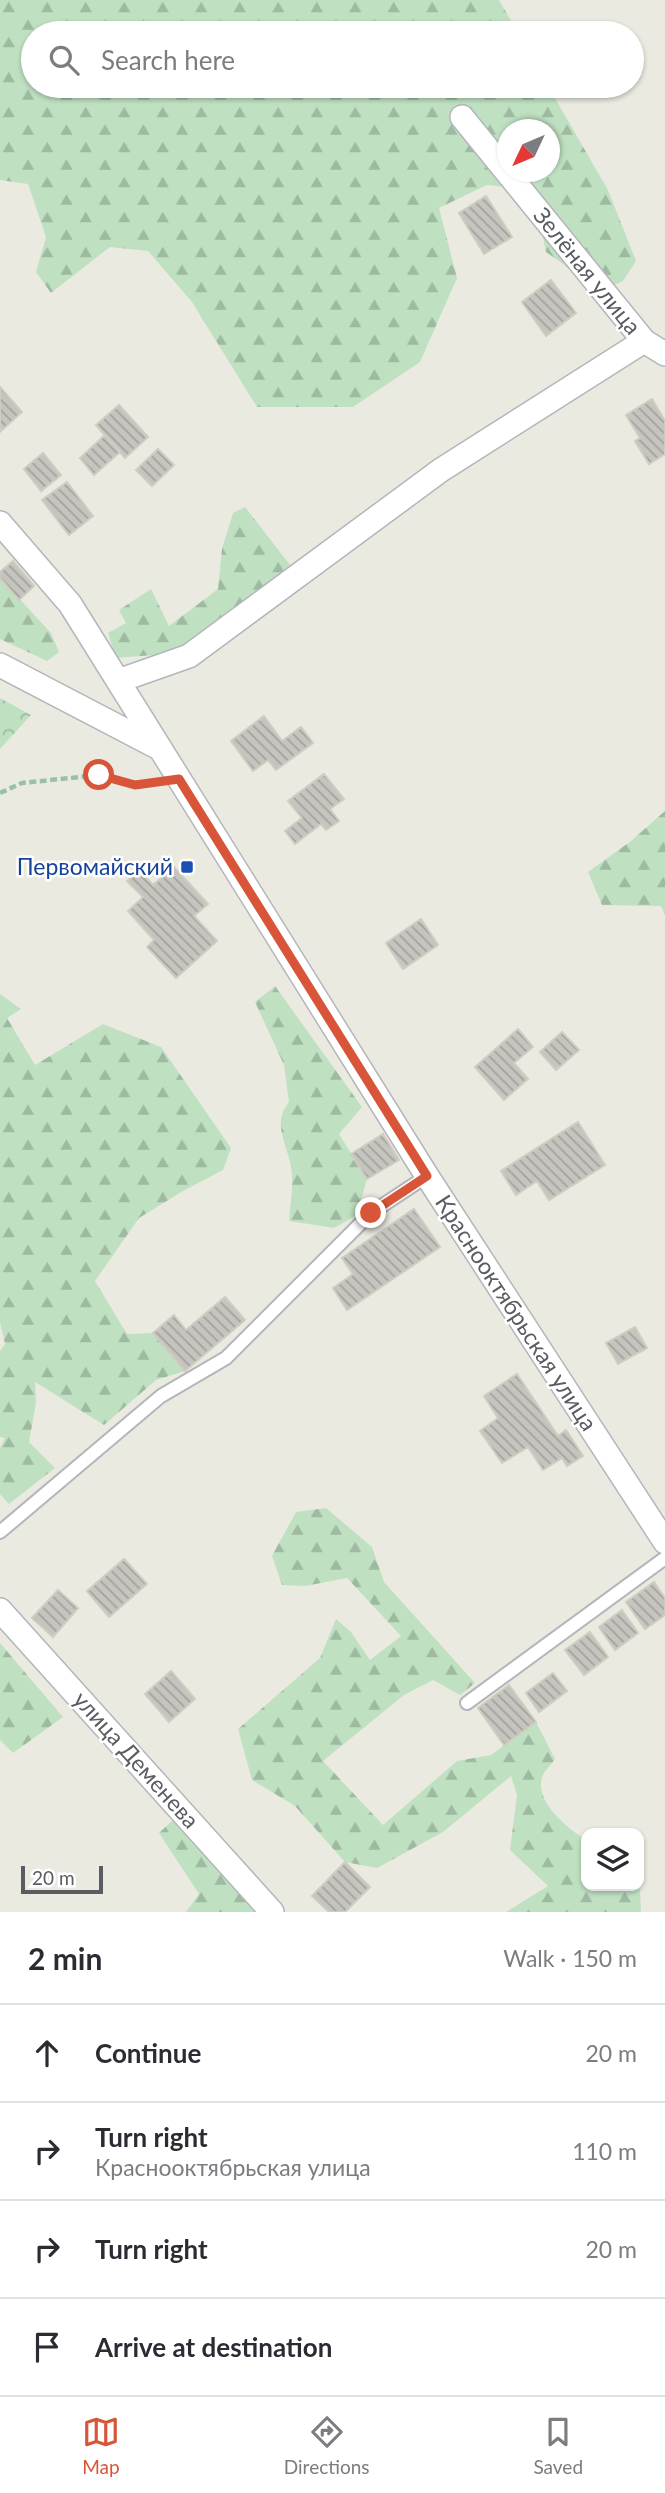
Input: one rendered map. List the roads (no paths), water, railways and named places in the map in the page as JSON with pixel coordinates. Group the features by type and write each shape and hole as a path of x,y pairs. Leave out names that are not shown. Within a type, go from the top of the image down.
{"street":[{"name":"Зелёная улица","path":"462,117 644,341 665,354"},
{"path":"117,681 189,656 441,470 644,341"},
{"name":"Краснооктябрьская улица","path":"0,523 71,604 427,1176 665,1542"},
{"path":"0,665 159,748"},
{"name":"улица Деменева","path":"0,1610 272,1912"}],"lane":[{"path":"0,1532 161,1396 226,1358 371,1213 427,1176"},
{"path":"467,1703 665,1558"}],"place":[{"name":"Первомайский","path":"187,867"}]}
